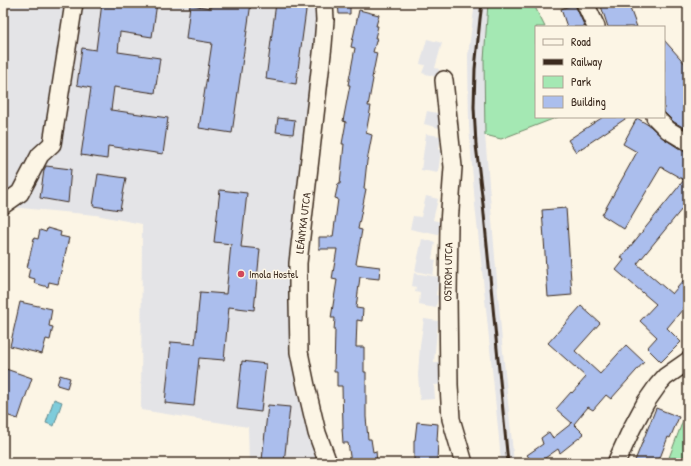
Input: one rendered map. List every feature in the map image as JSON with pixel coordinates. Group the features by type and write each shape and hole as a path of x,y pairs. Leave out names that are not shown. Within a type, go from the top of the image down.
{"street":[{"path":"3,205 20,193 40,154 52,144 74,3"},
{"name":"LEÁNYKA UTCA","path":"324,3 325,20 323,44 298,263 298,302 299,352 304,380 317,433 328,463"},
{"path":"586,3 596,26"},
{"name":"OSTROM UTCA","path":"444,80 453,167 449,224 449,385 451,419 464,463"},
{"path":"656,118 668,130 688,142"},
{"path":"616,463 646,402 665,377 688,361"}],"shaded area":[{"path":"3,3 324,3 298,302 328,463 249,463 248,427 141,410 142,224 96,215 3,205"},
{"path":"475,3 488,3 484,60 485,135 502,342 514,463 501,463 475,205 469,126 468,55"},
{"path":"427,39 442,43 435,68 439,69 437,77 422,73 425,65 420,64"},
{"path":"427,111 442,114 439,128 424,124"},
{"path":"426,134 441,136 438,173 421,170"},
{"path":"426,196 438,199 433,220 441,222 438,235 410,229 413,216 421,217"},
{"path":"422,239 435,242 432,259 436,260 433,275 415,271"},
{"path":"414,273 439,277 436,295 438,296 436,308 419,305 420,293 415,292 416,287 412,286"},
{"path":"424,319 438,321 434,362 444,362 444,384 434,385 435,399 420,400 418,375 420,345"}],"green space":[{"path":"488,3 533,3 544,26 535,26 535,118 555,118 501,139 485,135 484,60"},
{"path":"688,407 688,463 667,463"}],"water":[{"path":"54,399 62,402 54,426 46,423"}],"building":[{"path":"102,3 157,3 152,37 120,32 118,52 160,58 155,93 114,87 111,110 168,118 163,154 108,146 107,159 81,155 91,88 77,85 82,48 96,50"},
{"path":"212,3 251,3 232,133 199,128 212,43 186,39 190,5 211,8"},
{"path":"276,3 307,3 296,84 266,79"},
{"path":"338,3 350,3 350,14 339,14"},
{"path":"600,3 628,3 637,26 608,26"},
{"path":"575,4 585,26 567,26 561,9"},
{"path":"359,10 379,15 376,26 378,26 375,38 377,38 373,52 377,53 368,106 371,106 366,133 372,135 367,161 364,189 366,189 358,229 362,230 356,264 380,267 379,279 360,277 356,308 363,309 362,321 357,320 356,347 364,347 368,439 371,439 373,452 376,451 377,463 351,463 348,443 343,443 342,386 337,386 337,372 334,372 335,318 331,318 337,280 332,279 337,249 319,249 319,237 333,237 338,199 335,198 338,184 340,184 344,144 342,144 346,122 343,121 355,48 351,47"},
{"path":"665,41 688,67 688,130 674,122 665,113"},
{"path":"278,118 295,120 293,134 276,132"},
{"path":"601,118 627,118 576,152 568,140"},
{"path":"637,118 650,126 663,138 683,151 688,152 688,213 682,209 637,264 672,294 688,275 688,303 667,328 681,342 661,362 647,348 657,337 640,321 656,304 616,270 624,260 621,258 684,180 661,167 624,229 602,215 637,152 623,144"},
{"path":"46,166 71,169 68,203 40,198 44,170"},
{"path":"98,174 126,178 120,210 93,206"},
{"path":"220,190 247,193 241,247 260,249 254,310 229,307 224,360 199,358 194,406 165,403 171,342 195,344 200,292 226,294 231,244 214,242"},
{"path":"566,208 572,295 548,297 542,210"},
{"path":"47,228 61,232 60,236 69,238 58,284 49,282 48,287 34,283 35,279 28,277 30,268 27,268 34,238 38,239 40,230 46,232"},
{"path":"20,302 52,309 49,326 53,327 50,340 46,339 42,354 10,346"},
{"path":"581,306 600,323 575,351 600,374 626,345 644,362 611,399 606,395 593,410 588,407 574,424 584,434 560,453 558,449 538,463 533,463 527,455 543,444 541,438 549,432 553,438 572,423 556,409 586,377 548,343"},
{"path":"242,361 266,364 261,412 237,409"},
{"path":"3,368 32,378 18,419 3,414"},
{"path":"60,375 70,378 67,388 57,385"},
{"path":"268,405 290,407 284,463 262,460"},
{"path":"656,408 679,417 670,438 668,437 658,463 634,463"},
{"path":"417,422 438,424 437,461 414,461 414,440"}],"railway":[{"path":"482,3 475,69 474,107 476,145 508,463"}],"place":[{"name":"Imola Hostel","path":"241,274"}]}
